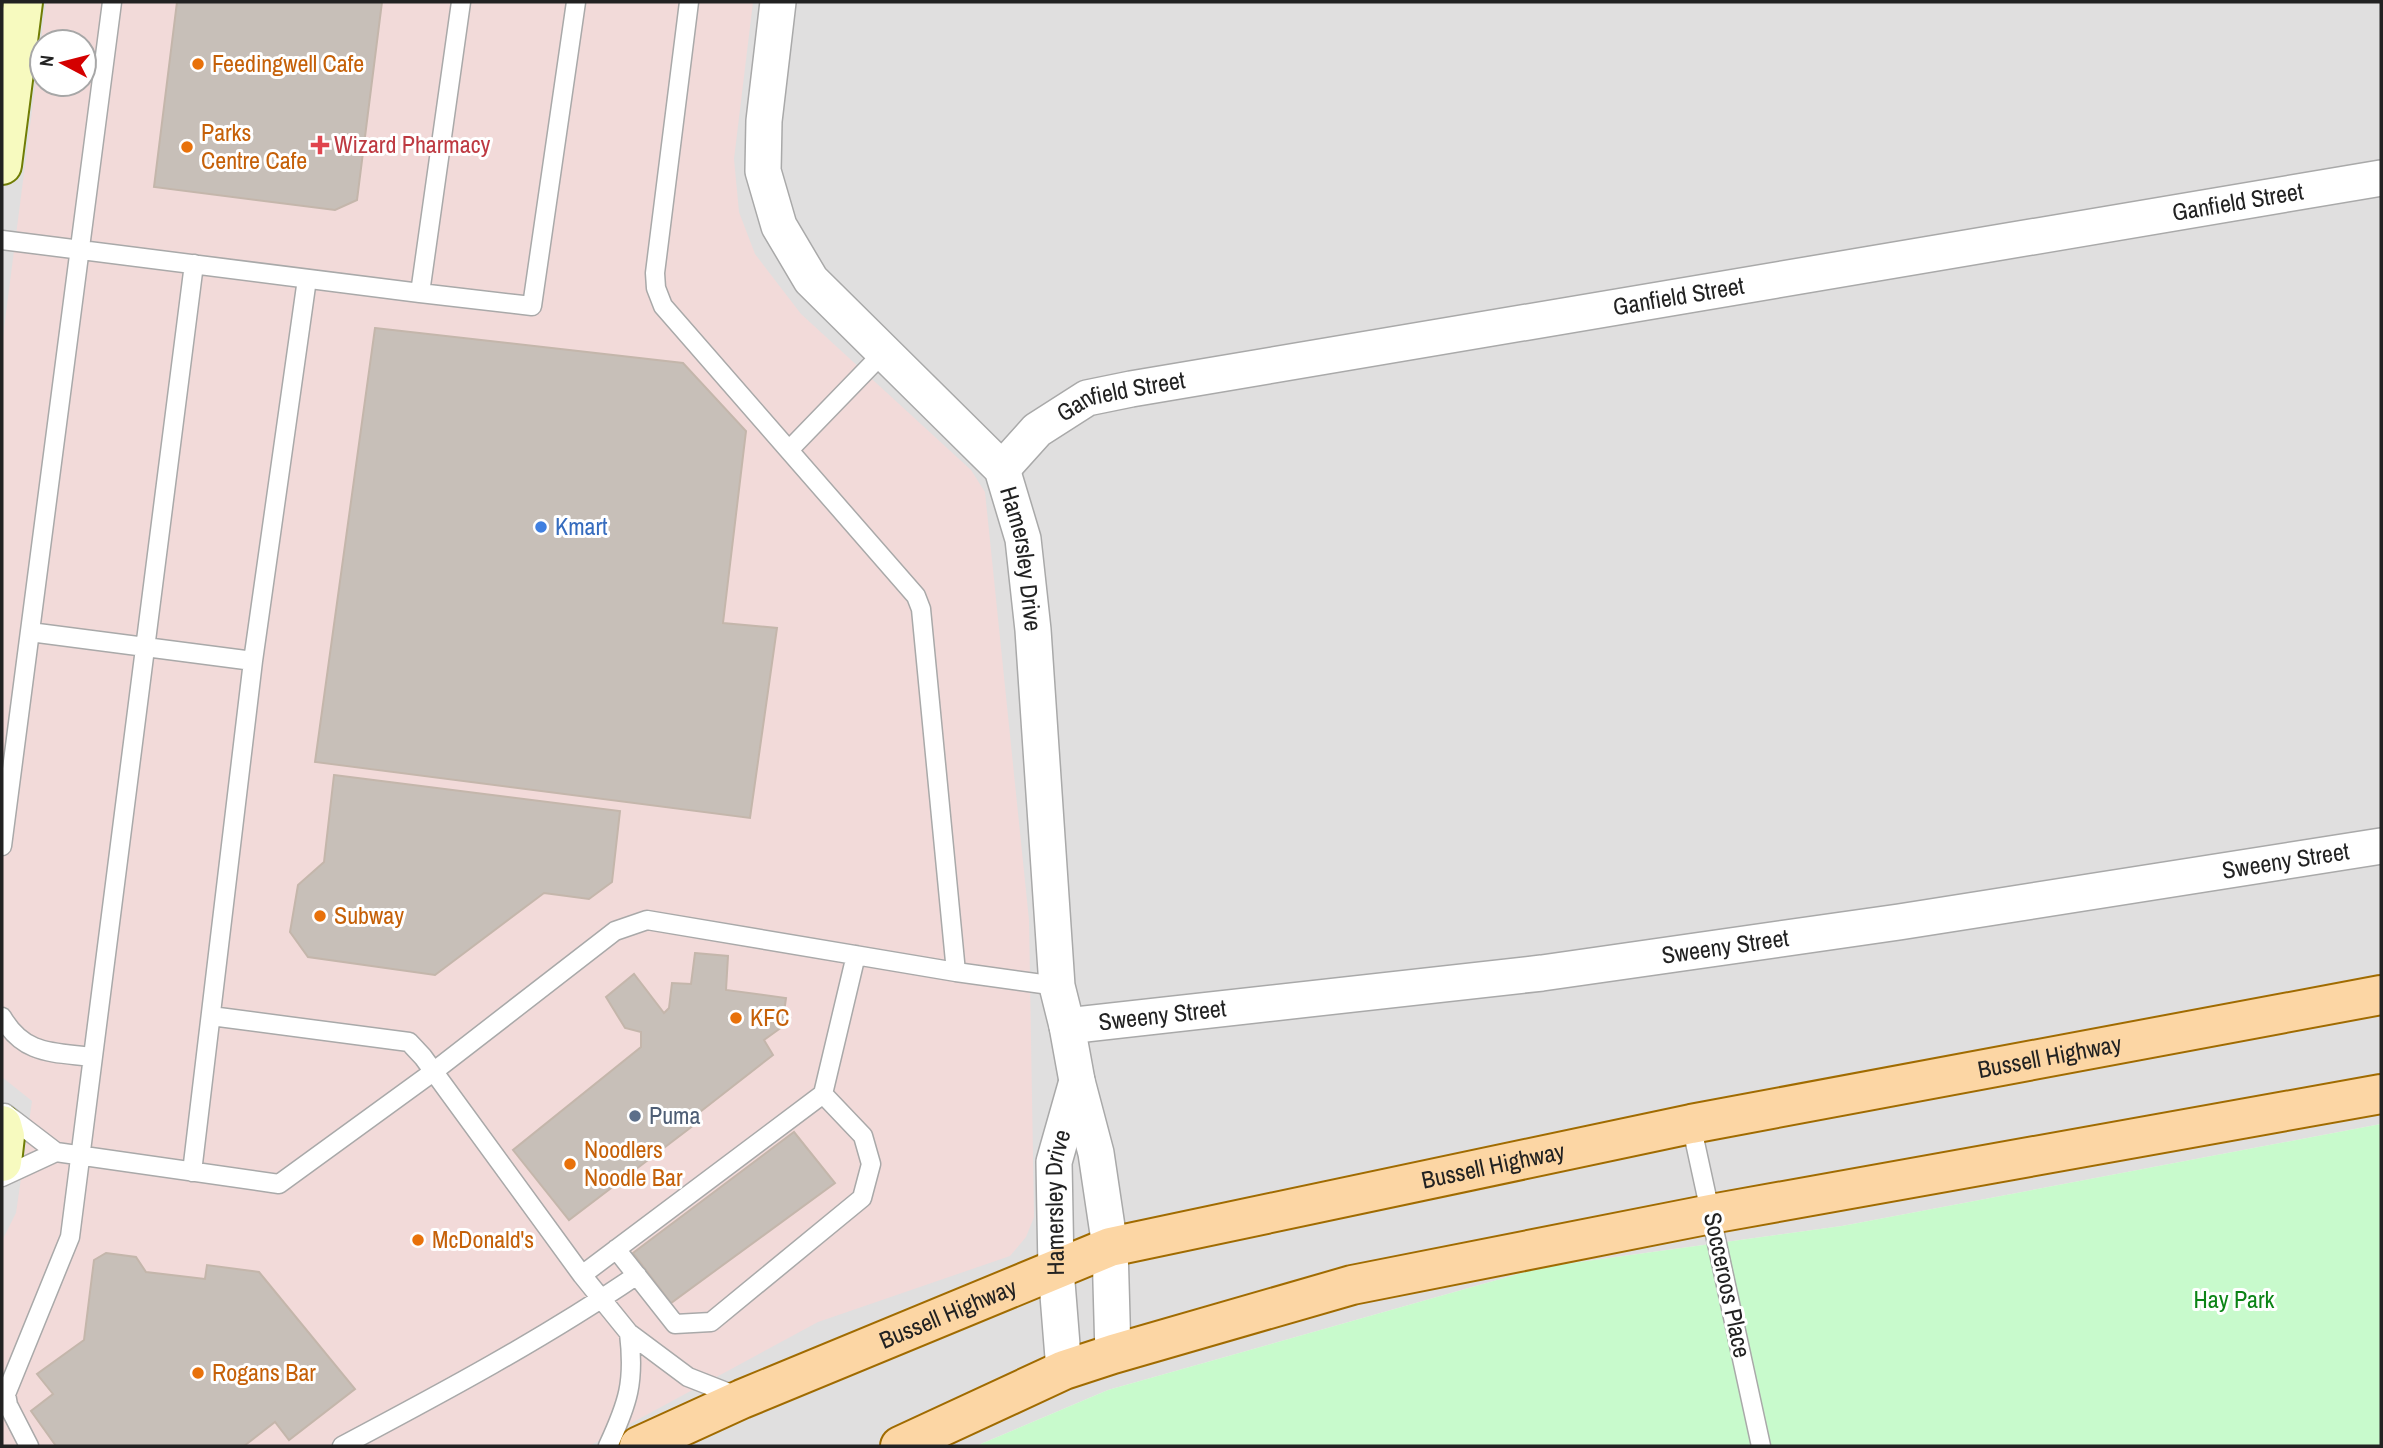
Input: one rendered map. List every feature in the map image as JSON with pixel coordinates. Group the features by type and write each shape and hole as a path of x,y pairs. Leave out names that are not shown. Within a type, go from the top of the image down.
{"main road":[{"path":"2,165 23,2"},
{"name":"Bussell Highway","path":"639,1446 742,1399 1110,1247 1690,1124 2381,995"},
{"path":"900,1446 1064,1370 1352,1285 1711,1214 2381,1094"},
{"path":"2,1125 5,1136 2,1162"}],"street":[{"name":"Hamersley Drive","path":"778,2 764,121 762,171 779,226 811,280 1002,469 1023,539 1033,630 1057,986 1077,1081 1096,1153 1110,1247 1113,1354"},
{"name":"Ganfield Street","path":"1002,469 1037,430 1087,398 2381,178"},
{"name":"Sweeny Street","path":"1067,1027 1542,973 1899,922 2381,846"},
{"name":"Hamersley Drive","path":"1064,1370 1056,1270 1054,1162 1077,1081"}],"lane":[{"path":"2,846 112,2"},
{"path":"420,293 461,2"},
{"path":"2,240 532,306 576,2"},
{"path":"689,2 655,273 656,288 663,306 916,596 921,609 956,972"},
{"path":"29,1446 8,1405 6,1394 71,1237 194,264"},
{"path":"192,1171 253,661 307,279"},
{"path":"790,449 883,353"},
{"path":"30,632 253,661"},
{"path":"2,1177 56,1152 279,1184 433,1072 615,931 647,920 956,972 1057,986"},
{"path":"582,1275 823,1094 856,955"},
{"path":"211,1016 409,1042 582,1275 629,1333 688,1377 742,1399"},
{"path":"2,1017 12,1034 34,1049 92,1057"},
{"path":"616,1249 675,1324 711,1322 862,1198 871,1164 863,1136 823,1094"},
{"path":"2,1111 56,1152"},
{"name":"Socceroos Place","path":"1690,1124 1761,1446"},
{"path":"342,1446 438,1395 601,1300 636,1275"},
{"path":"608,1446 626,1406 632,1362 629,1333"}],"shaded area":[{"path":"2,2 2381,2 2381,1124 1842,1226 1543,1267 1108,1390 976,1446 2,1446"},
{"path":"46,2 753,2 734,159 739,212 755,254 801,314 971,470 985,492 1029,920 1034,1217 1026,1237 1010,1256 818,1322 589,1446 2,1446 2,1241 16,1213 32,1101 2,1077 2,344 34,98 98,98 98,28 43,28"}],"green space":[{"name":"Hay Park","path":"2381,1124 2381,1446 976,1446 1108,1390 1543,1267 1842,1226"}],"building":[{"path":"177,2 382,2 357,200 335,210 154,187"},
{"name":"Kmart","path":"375,328 683,363 746,431 723,623 777,628 750,818 315,762"},
{"path":"334,775 620,811 612,882 589,899 544,893 435,975 308,957 290,932 298,885 324,862"},
{"path":"695,953 728,956 726,990 786,998 782,1027 764,1040 773,1055 691,1119 694,1125 569,1220 513,1150 641,1047 641,1032 625,1028 606,997 634,974 664,1013 669,1008 672,983 691,984"},
{"path":"794,1132 835,1183 671,1303 633,1253"},
{"path":"106,1253 136,1257 146,1272 205,1279 207,1265 259,1272 355,1389 289,1440 275,1422 244,1446 56,1446 31,1411 53,1394 37,1374 84,1340 94,1260"}],"place":[{"name":"Feedingwell Cafe","path":"198,64"},
{"name":"Wizard Pharmacy","path":"320,145"},
{"name":"Parks Centre Cafe","path":"187,147"},
{"name":"Kmart","path":"541,527"},
{"name":"Subway","path":"320,916"},
{"name":"KFC","path":"736,1018"},
{"name":"Puma","path":"635,1116"},
{"name":"Noodlers Noodle Bar","path":"570,1164"},
{"name":"McDonald's","path":"418,1240"},
{"name":"Rogans Bar","path":"198,1373"}]}
